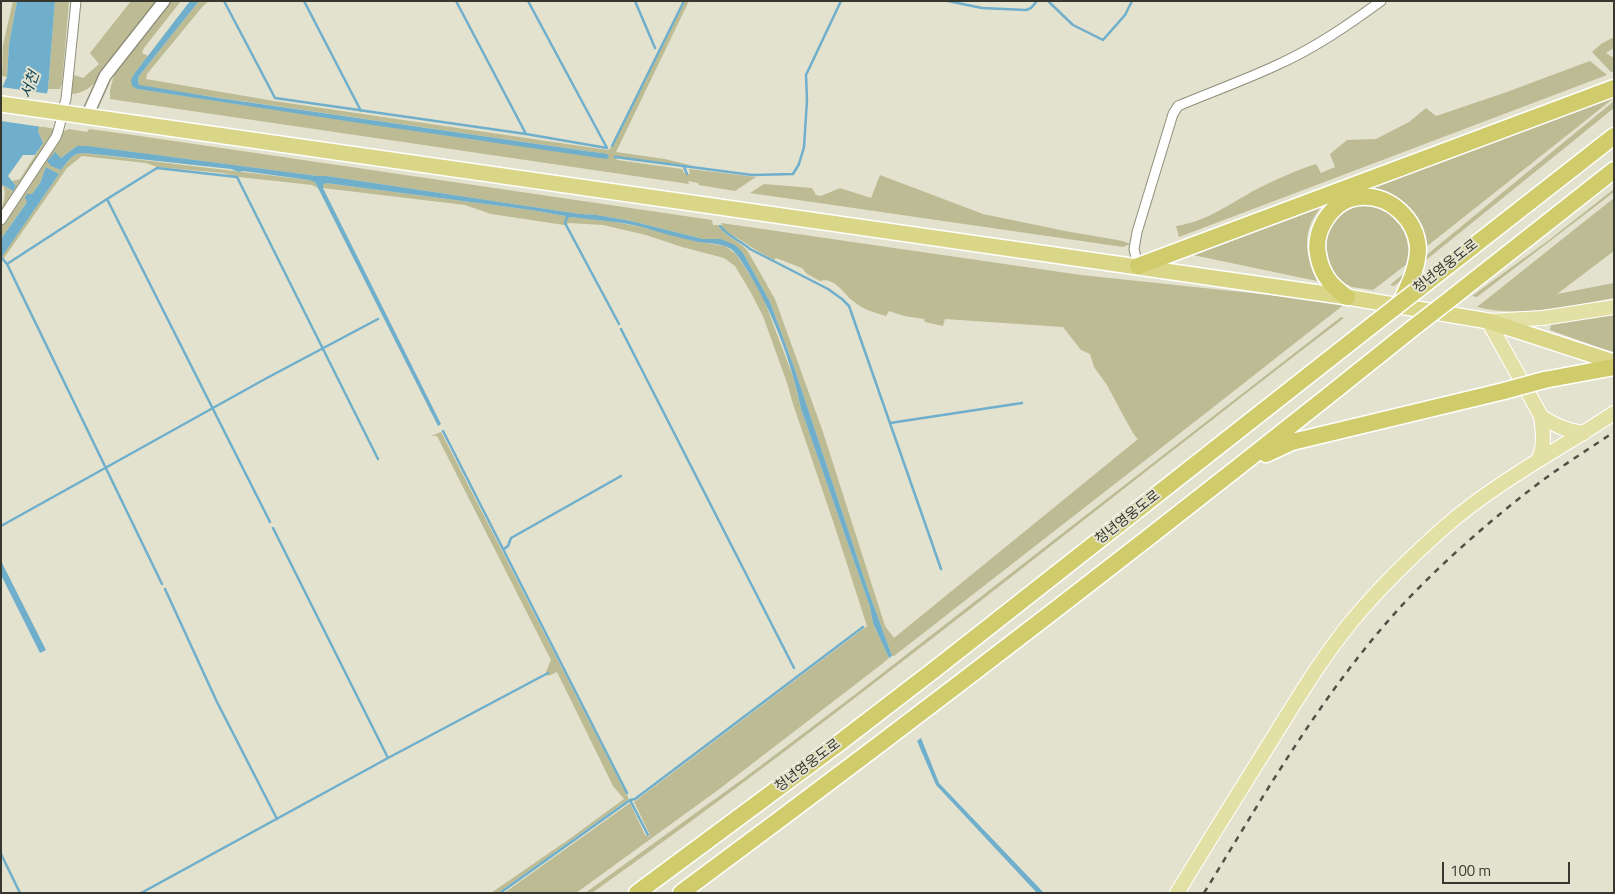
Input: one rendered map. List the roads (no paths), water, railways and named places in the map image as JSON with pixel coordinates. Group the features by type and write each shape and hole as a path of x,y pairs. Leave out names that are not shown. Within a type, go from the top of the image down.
{"highway":[{"path":"1138,266 1614,88"},
{"path":"1,104 1347,296 1488,321 1614,362"},
{"name":"청년영웅도로","path":"637,893 942,664 1375,323 1408,294 1614,136"},
{"name":"청년영웅도로","path":"682,893 855,764 1244,464 1614,170"},
{"path":"1347,296 1335,289 1326,278 1320,264 1317,243 1324,221 1331,213 1349,199 1361,197 1376,198 1389,203 1409,220 1416,233 1418,248 1408,294"},
{"path":"1244,464 1292,442 1544,380 1614,367"}],"main road":[{"path":"1539,459 1543,449 1544,433 1541,416 1488,321 1543,318 1614,307"},
{"path":"1177,893 1327,653 1381,587 1448,524 1480,498 1614,413"},
{"path":"1541,416 1568,431 1584,433"}],"street":[{"path":"1,220 56,137 60,126 66,99 76,1"},
{"path":"87,116 105,76 164,1"},
{"path":"1138,266 1134,250 1137,232 1150,183 1173,114 1178,106 1278,65 1342,29 1382,1"}],"water":[{"name":"서천","path":"17,1 55,1 48,89 38,131 43,143 35,155 23,155 8,176 16,186 13,191 3,185 1,187 1,90 7,77 9,44"},
{"path":"190,1 199,1 139,76 139,85 607,154 609,156 607,159 366,124 137,89 132,86 131,80 134,74"},
{"path":"77,146 327,176 597,215 631,221 703,239 721,239 735,245 743,253 770,302 794,367 868,590 892,656 889,658 873,623 870,607 801,409 787,355 773,319 740,259 731,249 722,245 694,241 624,223 570,217 567,219 565,216 531,210 326,183 323,185 323,188 441,424 438,426 315,182 243,171 239,172 231,169 84,153 77,154 68,160 61,170 51,166 47,161 55,152 61,158"},
{"path":"46,167 59,174 1,258 1,239 27,202 25,198 27,194 32,194 40,183"},
{"path":"1,561 46,650 40,653 1,575"},
{"path":"921,738 939,783 1044,893 1037,893 936,785 917,741"}],"waterway":[{"path":"224,1 275,98 526,134 607,148"},
{"path":"304,1 361,111"},
{"path":"456,1 526,134"},
{"path":"528,1 607,148"},
{"path":"635,1 655,48"},
{"path":"612,146 684,1"},
{"path":"615,157 752,175 793,174 799,164 804,147 807,100 806,75 841,1"},
{"path":"948,1 982,8 1026,10 1031,8 1037,1"},
{"path":"1048,1 1073,25 1103,40 1125,15 1132,1"},
{"path":"684,167 687,174"},
{"path":"7,264 157,168 237,177 378,459"},
{"path":"107,199 270,522"},
{"path":"567,217 565,223 619,324"},
{"path":"720,226 750,249 828,289 849,306 941,569"},
{"path":"1,257 7,264 162,584"},
{"path":"1,526 265,379 378,319"},
{"path":"621,329 794,668"},
{"path":"890,423 1022,403"},
{"path":"443,431 627,793"},
{"path":"504,549 508,546 511,538 621,476"},
{"path":"273,528 388,758"},
{"path":"165,589 217,702 277,819"},
{"path":"500,893 630,800 635,799 863,627"},
{"path":"141,893 548,673"},
{"path":"630,800 648,835"},
{"path":"1,854 20,893"}],"railway":[{"path":"1204,893 1274,779 1323,705 1349,669 1406,601 1470,539 1504,511 1548,476 1614,432"}]}
